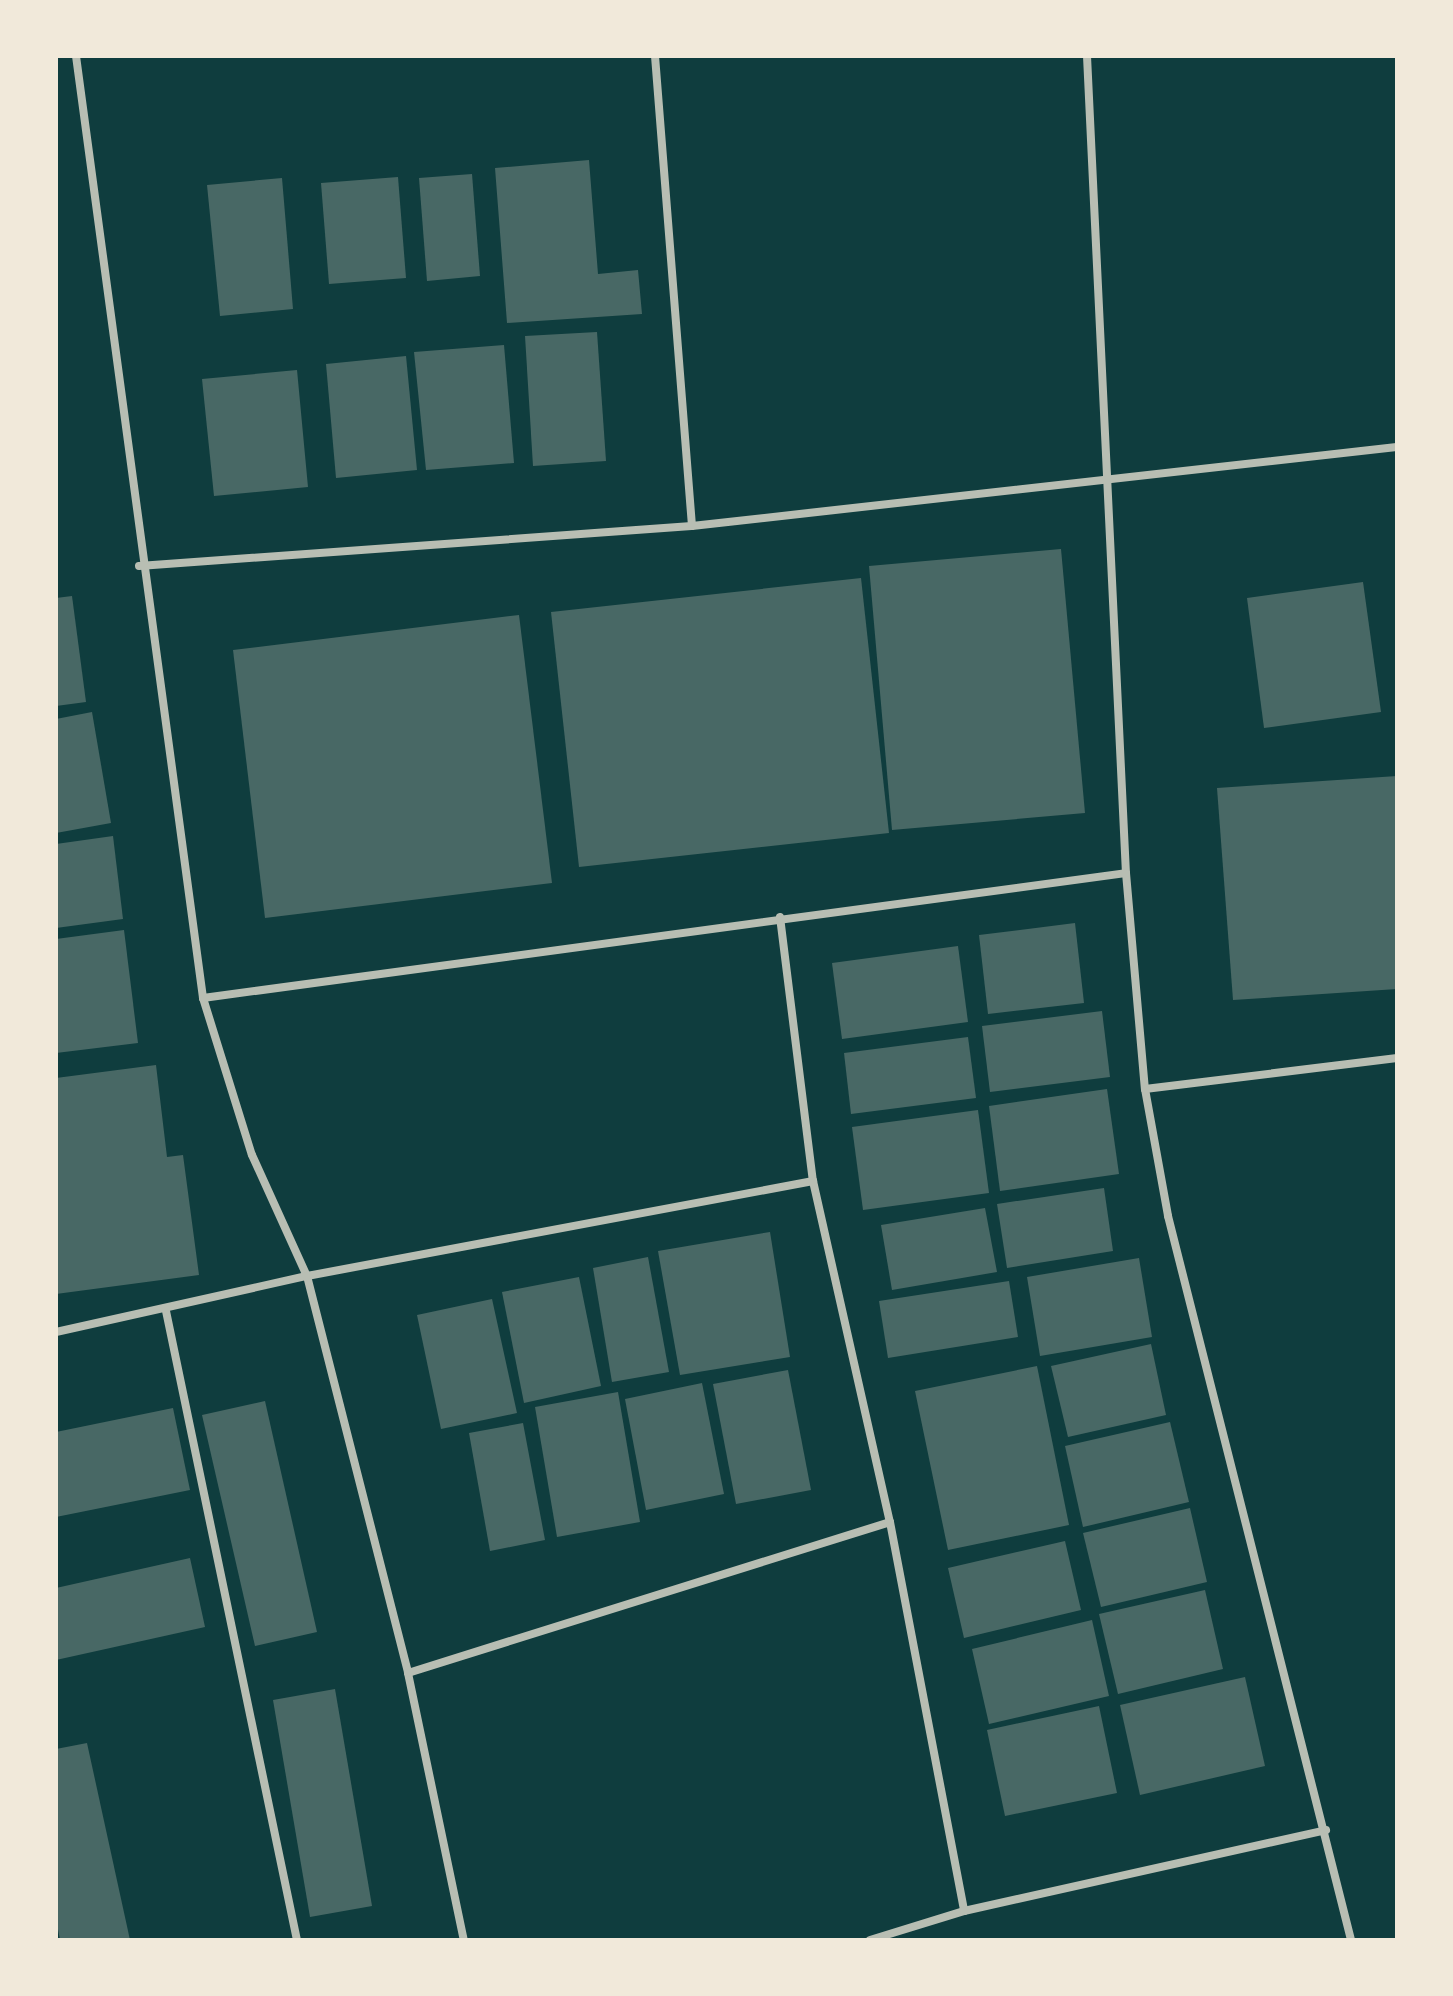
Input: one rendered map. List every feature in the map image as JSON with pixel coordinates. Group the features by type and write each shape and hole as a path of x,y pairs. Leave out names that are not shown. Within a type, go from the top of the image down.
{"street":[{"path":"76,56 139,566 203,998 252,1155 307,1276 408,1673 464,1940"},
{"path":"655,56 692,526"},
{"path":"1087,56 1126,873 1145,1089 1168,1216 1326,1830 1351,1940"},
{"path":"139,566 692,526 1397,447"},
{"path":"203,998 780,917 1126,873"},
{"path":"780,917 813,1181 890,1522 964,1911"},
{"path":"1145,1089 1397,1058"},
{"path":"56,1332 166,1311 307,1276 813,1181"},
{"path":"166,1311 297,1940"},
{"path":"408,1673 890,1522"},
{"path":"870,1940 964,1911 1326,1830"}],"building":[{"path":"589,160 598,274 638,270 642,314 507,323 495,168"},
{"path":"472,174 480,276 427,281 419,178"},
{"path":"398,177 406,278 329,284 321,183"},
{"path":"282,178 293,309 220,316 207,185"},
{"path":"597,332 606,461 533,466 525,336"},
{"path":"504,345 514,463 426,470 414,352"},
{"path":"406,356 417,470 336,478 326,364"},
{"path":"297,370 308,487 214,496 202,379"},
{"path":"1061,549 1085,813 892,830 869,566"},
{"path":"861,578 889,833 579,867 551,612"},
{"path":"1363,582 1381,712 1264,728 1247,598"},
{"path":"72,596 86,702 56,706 56,598"},
{"path":"519,615 552,883 265,918 233,650"},
{"path":"92,712 111,823 56,833 56,719"},
{"path":"1397,776 1397,989 1233,1000 1217,788"},
{"path":"113,836 123,919 56,928 56,844"},
{"path":"1075,923 1084,1003 988,1014 979,935"},
{"path":"124,930 138,1043 56,1053 56,939"},
{"path":"958,946 968,1022 842,1039 832,963"},
{"path":"1102,1011 1110,1077 990,1092 982,1026"},
{"path":"968,1037 976,1098 851,1114 844,1053"},
{"path":"156,1065 167,1157 183,1155 199,1275 56,1294 56,1078"},
{"path":"1107,1089 1119,1174 1000,1191 989,1106"},
{"path":"978,1110 989,1193 863,1210 852,1127"},
{"path":"1104,1188 1113,1251 1007,1268 997,1204"},
{"path":"985,1208 997,1272 892,1290 881,1225"},
{"path":"770,1232 790,1357 680,1375 658,1251"},
{"path":"648,1257 669,1372 612,1382 593,1268"},
{"path":"1139,1258 1152,1337 1040,1356 1027,1277"},
{"path":"579,1277 601,1386 524,1403 502,1292"},
{"path":"1009,1281 1018,1337 888,1358 879,1301"},
{"path":"492,1299 517,1413 441,1429 417,1315"},
{"path":"1151,1344 1166,1415 1068,1437 1051,1366"},
{"path":"1037,1366 1069,1525 948,1550 915,1391"},
{"path":"788,1370 811,1490 736,1504 713,1384"},
{"path":"702,1383 724,1494 646,1510 625,1399"},
{"path":"618,1392 640,1522 557,1537 535,1407"},
{"path":"265,1401 317,1632 255,1646 202,1415"},
{"path":"173,1408 190,1490 56,1517 56,1432"},
{"path":"1170,1422 1189,1502 1083,1527 1065,1446"},
{"path":"523,1423 545,1540 490,1551 469,1433"},
{"path":"1190,1508 1207,1582 1101,1607 1083,1533"},
{"path":"1065,1541 1081,1610 964,1638 948,1568"},
{"path":"190,1558 205,1627 56,1660 56,1588"},
{"path":"1205,1590 1223,1669 1118,1694 1099,1614"},
{"path":"1092,1620 1109,1696 989,1724 972,1649"},
{"path":"1245,1677 1265,1766 1140,1795 1120,1705"},
{"path":"335,1689 372,1906 310,1917 273,1700"},
{"path":"1099,1706 1117,1793 1005,1816 987,1730"},
{"path":"87,1743 130,1940 60,1940 56,1919 56,1749"}]}
